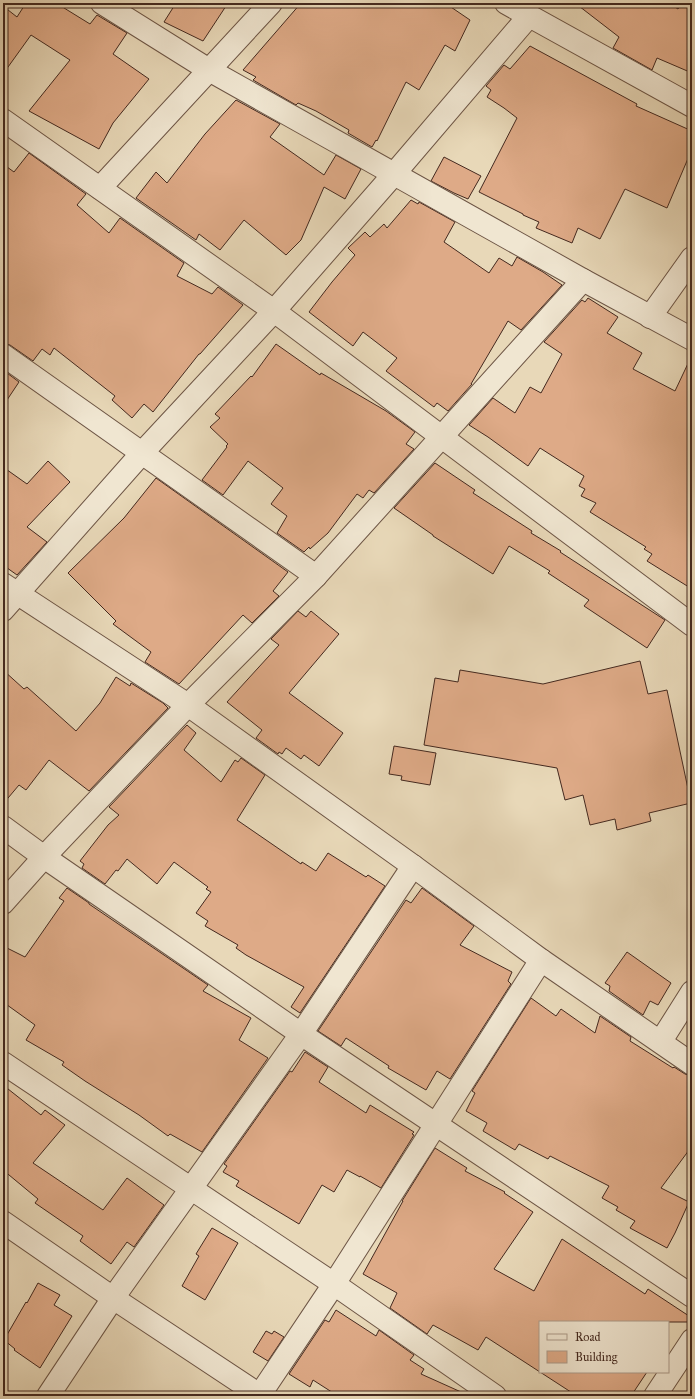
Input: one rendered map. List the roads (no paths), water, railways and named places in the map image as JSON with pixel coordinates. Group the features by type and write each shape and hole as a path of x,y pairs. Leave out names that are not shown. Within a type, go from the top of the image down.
{"street":[{"path":"102,3 209,70 583,280 692,339"},
{"path":"100,188 271,3"},
{"path":"506,3 692,106"},
{"path":"3,610 10,589 142,453 274,311 529,16"},
{"path":"3,120 274,311 692,625"},
{"path":"650,317 692,258"},
{"path":"3,902 188,705 316,576 583,280"},
{"path":"3,355 316,576"},
{"path":"10,589 188,705 413,866 541,960 661,1041 692,1064"},
{"path":"3,827 44,857 301,1034 692,1296"},
{"path":"48,1396 113,1298 301,1034 413,866"},
{"path":"3,1222 113,1298 260,1396 334,1284 541,960"},
{"path":"661,1041 692,992"},
{"path":"3,1063 334,1284 495,1396"},
{"path":"655,1396 692,1340"}]}
